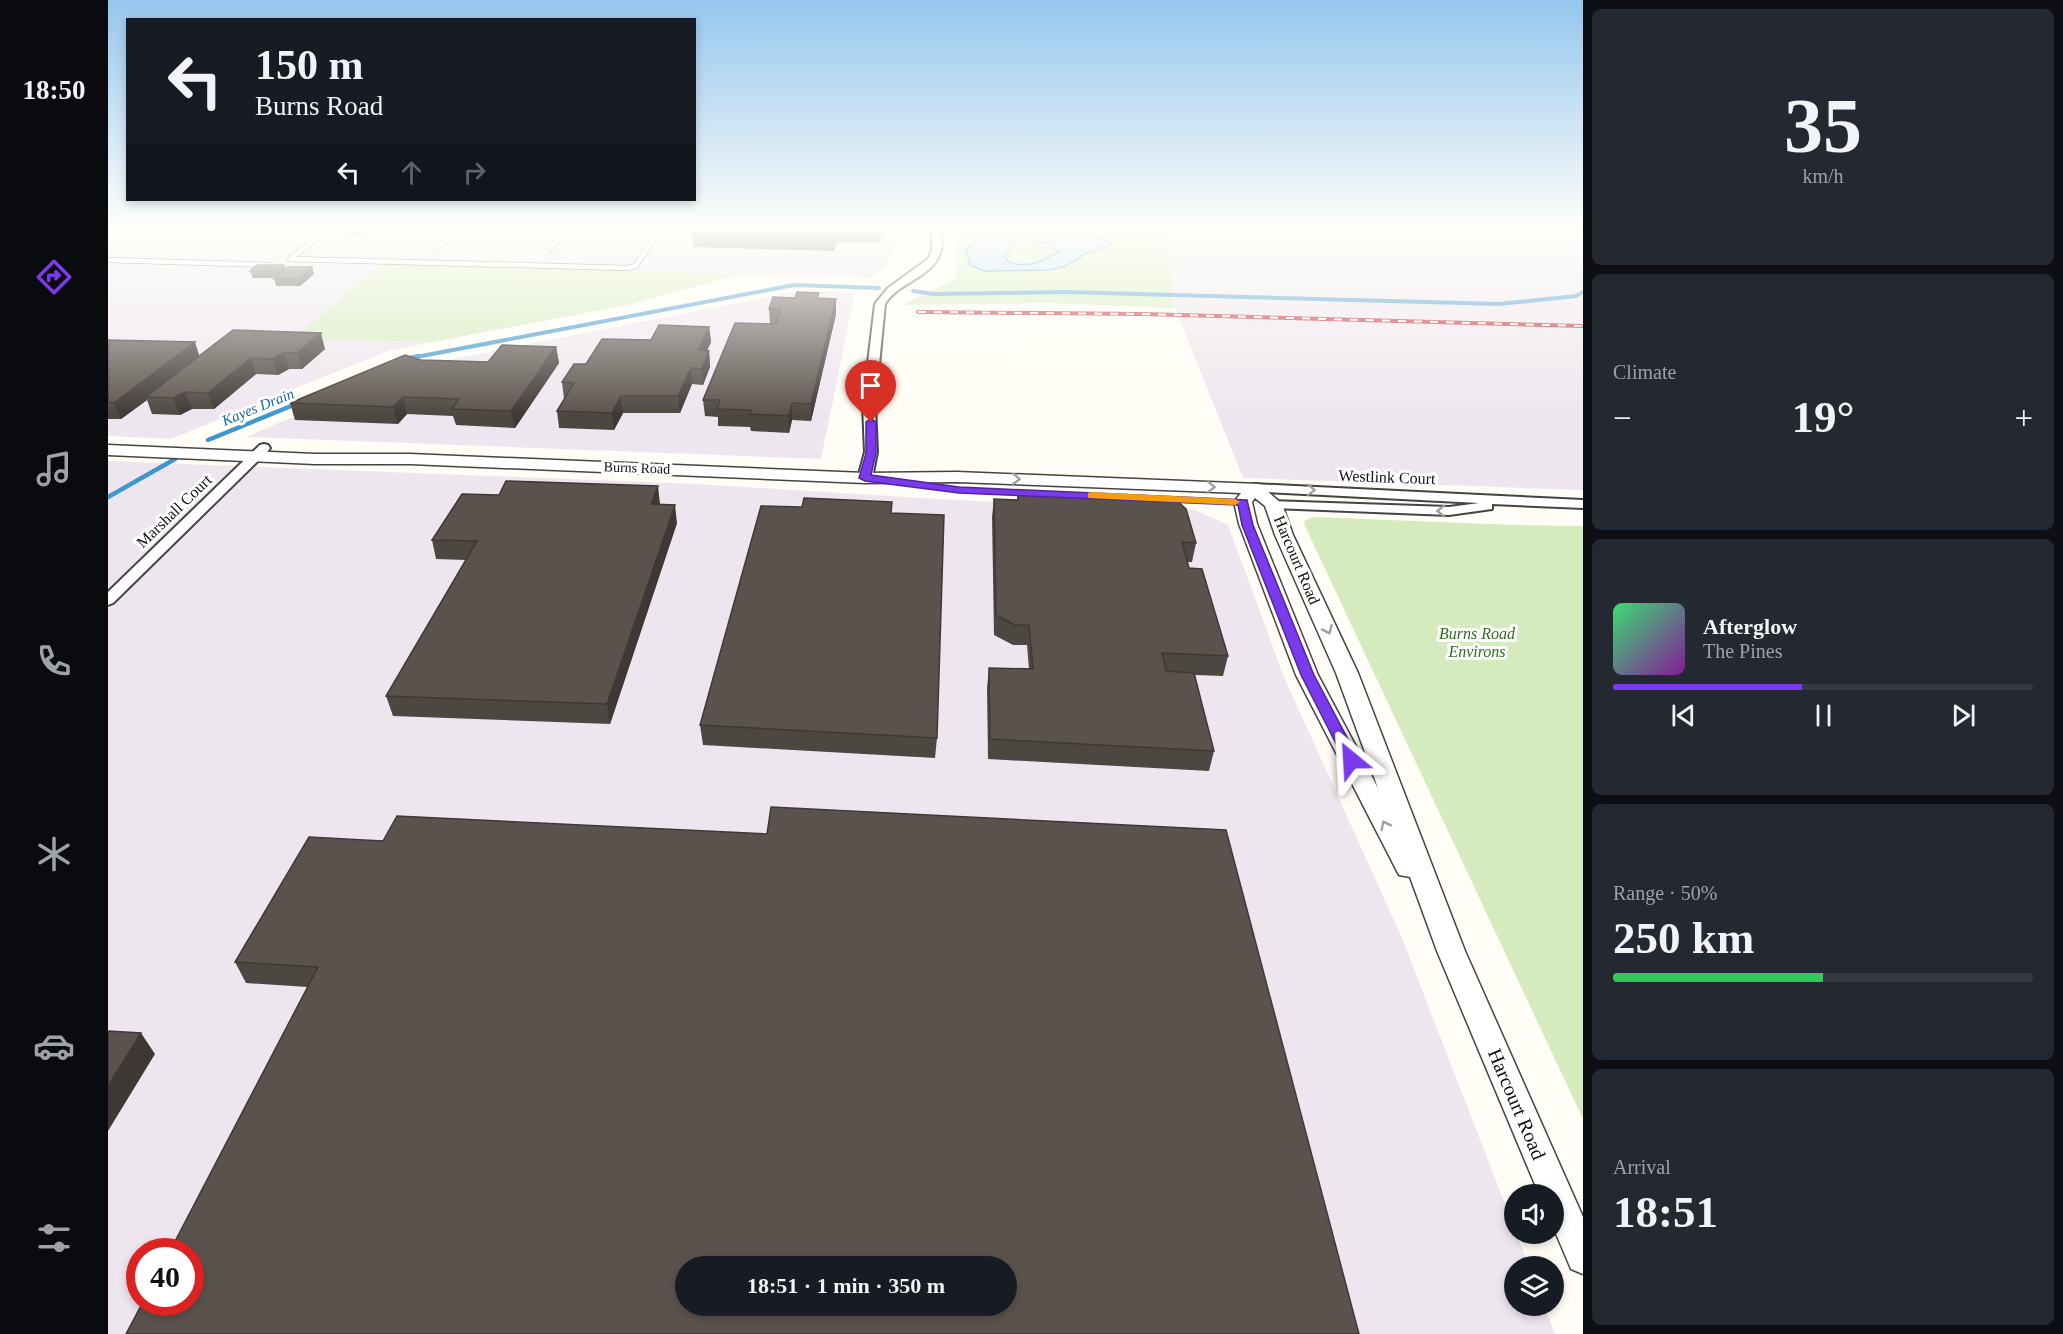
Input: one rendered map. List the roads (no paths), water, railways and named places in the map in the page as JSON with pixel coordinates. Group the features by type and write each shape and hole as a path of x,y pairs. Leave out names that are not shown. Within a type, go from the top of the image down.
{"street":[{"path":"865,478 871,453 869,405 880,304 890,291"},
{"name":"Burns Road","path":"108,442 260,453"},
{"name":"Burns Road","path":"108,450 260,453 865,478 959,490 1248,495"},
{"name":"Marshall Court","path":"108,600 260,453"},
{"name":"Westlink Court","path":"1248,495 1442,496 1583,504"},
{"name":"Harcourt Road","path":"1451,951 1307,675 1248,525 1248,495 1273,504 1284,535 1347,673 1451,951 1583,1257"},
{"name":"Westlink Court","path":"1273,504 1449,511 1520,502"}],"waterway":[{"name":"Kayes Drain","path":"411,358 761,291"},
{"name":"Kayes Drain","path":"915,291 933,294 1066,292 1499,304 1576,296 1583,292"},
{"name":"Kayes Drain","path":"406,359 419,356"},
{"name":"Kayes Drain","path":"208,440 296,404"},
{"name":"Kayes Drain","path":"108,497 175,459"}],"railway":[{"path":"918,312 1143,314 1583,326"}],"park label":[{"name":"Burns Road Environs","path":"1477,642"}]}
